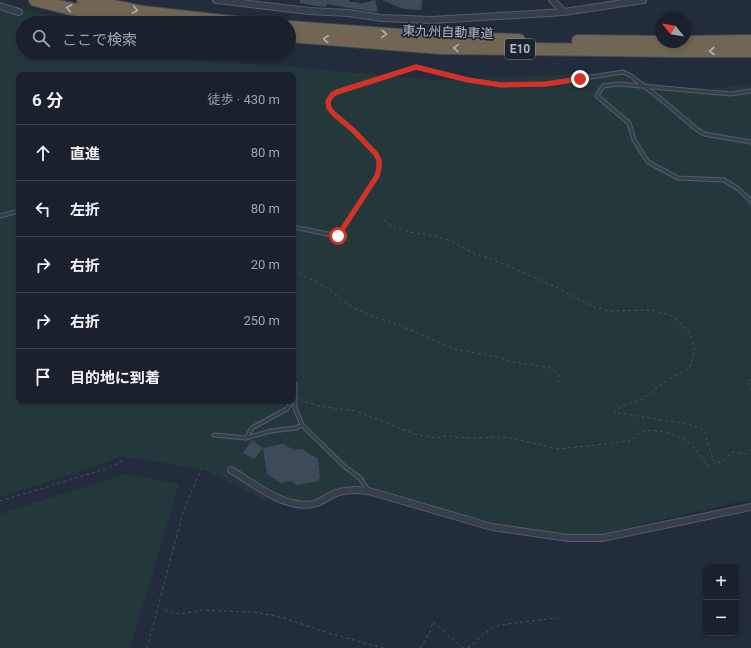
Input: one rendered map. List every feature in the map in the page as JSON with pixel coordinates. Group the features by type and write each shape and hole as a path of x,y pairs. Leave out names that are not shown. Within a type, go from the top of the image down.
{"highway":[{"path":"35,0 67,8 111,16"},
{"path":"83,0 143,12 179,16"},
{"name":"東九州自動車道","path":"296,28 442,38 655,42"},
{"name":"東九州自動車道","path":"296,37 442,48 751,51"},
{"path":"691,42 751,41"}],"street":[{"path":"216,0 273,3 382,18 432,20 564,12 616,1 643,0"},
{"path":"552,0 564,12"},
{"path":"0,6 19,12"},
{"path":"231,470 270,495 286,501 301,504 315,503 337,493 353,489 369,491 492,527 568,538 602,538 751,507"}],"lane":[{"path":"296,228 338,236 377,176 379,160 376,154 329,108 328,101 332,95 337,92 416,67 468,80 502,85 546,84 623,72 631,76 704,134 751,142"},
{"path":"751,91 731,94 618,84 603,86 597,96 629,124 634,140 648,162 678,178 711,178 724,180 737,188 751,202"},
{"path":"0,216 16,212"},
{"path":"246,438 252,428 287,409 290,404"},
{"path":"295,404 295,408 302,424 344,466 360,478 369,491"},
{"path":"214,435 246,438 271,431 296,428 302,424"}],"path":[{"path":"384,220 391,226 409,232 431,235 451,241 475,254 491,259 548,283 594,307 610,311 651,310 670,315 683,324 691,336 695,351 689,369 670,378 641,400 622,406 614,412 683,422 704,430 714,462 722,462 733,452 745,454 751,450"},
{"path":"296,272 324,286 353,308 458,350 498,357 512,362 548,367 555,371 559,376 558,383"},
{"path":"751,380 747,381 751,390"},
{"path":"296,394 303,401 319,406 355,410 418,435 434,438 448,436 465,438 508,437 558,449 630,441 638,433 656,430 689,443 709,468"},
{"path":"0,501 108,468 124,460"},
{"path":"147,648 183,512 201,469"},
{"path":"165,610 181,614 201,610 253,612 284,618 328,633 383,648"},
{"path":"468,648 486,632 497,626 557,618"},
{"path":"420,648 430,632 433,622 463,648"}],"green space":[{"path":"0,3 52,16 16,16 16,60 196,60 432,80 606,73 694,91 751,84 751,499 596,535 568,536 490,522 354,494 341,495 309,509 266,501 205,470 123,456 0,497"},
{"path":"125,474 179,484 130,648 0,648 0,514"}],"building":[{"path":"300,0 349,0 349,2 359,2 359,4 375,0 378,11 373,12 327,4 326,7 316,6 300,3"},
{"path":"382,0 422,0 421,10 403,9"},
{"path":"252,440 263,448 254,459 243,453"},
{"path":"283,444 294,450 302,449 318,459 320,477 318,481 297,485 291,481 281,483 267,474 263,448"}],"route":[{"path":"338,236 377,176 379,160 376,154 353,130 329,108 328,101 332,95 337,92 416,67 468,80 502,85 546,84 580,79"}]}
